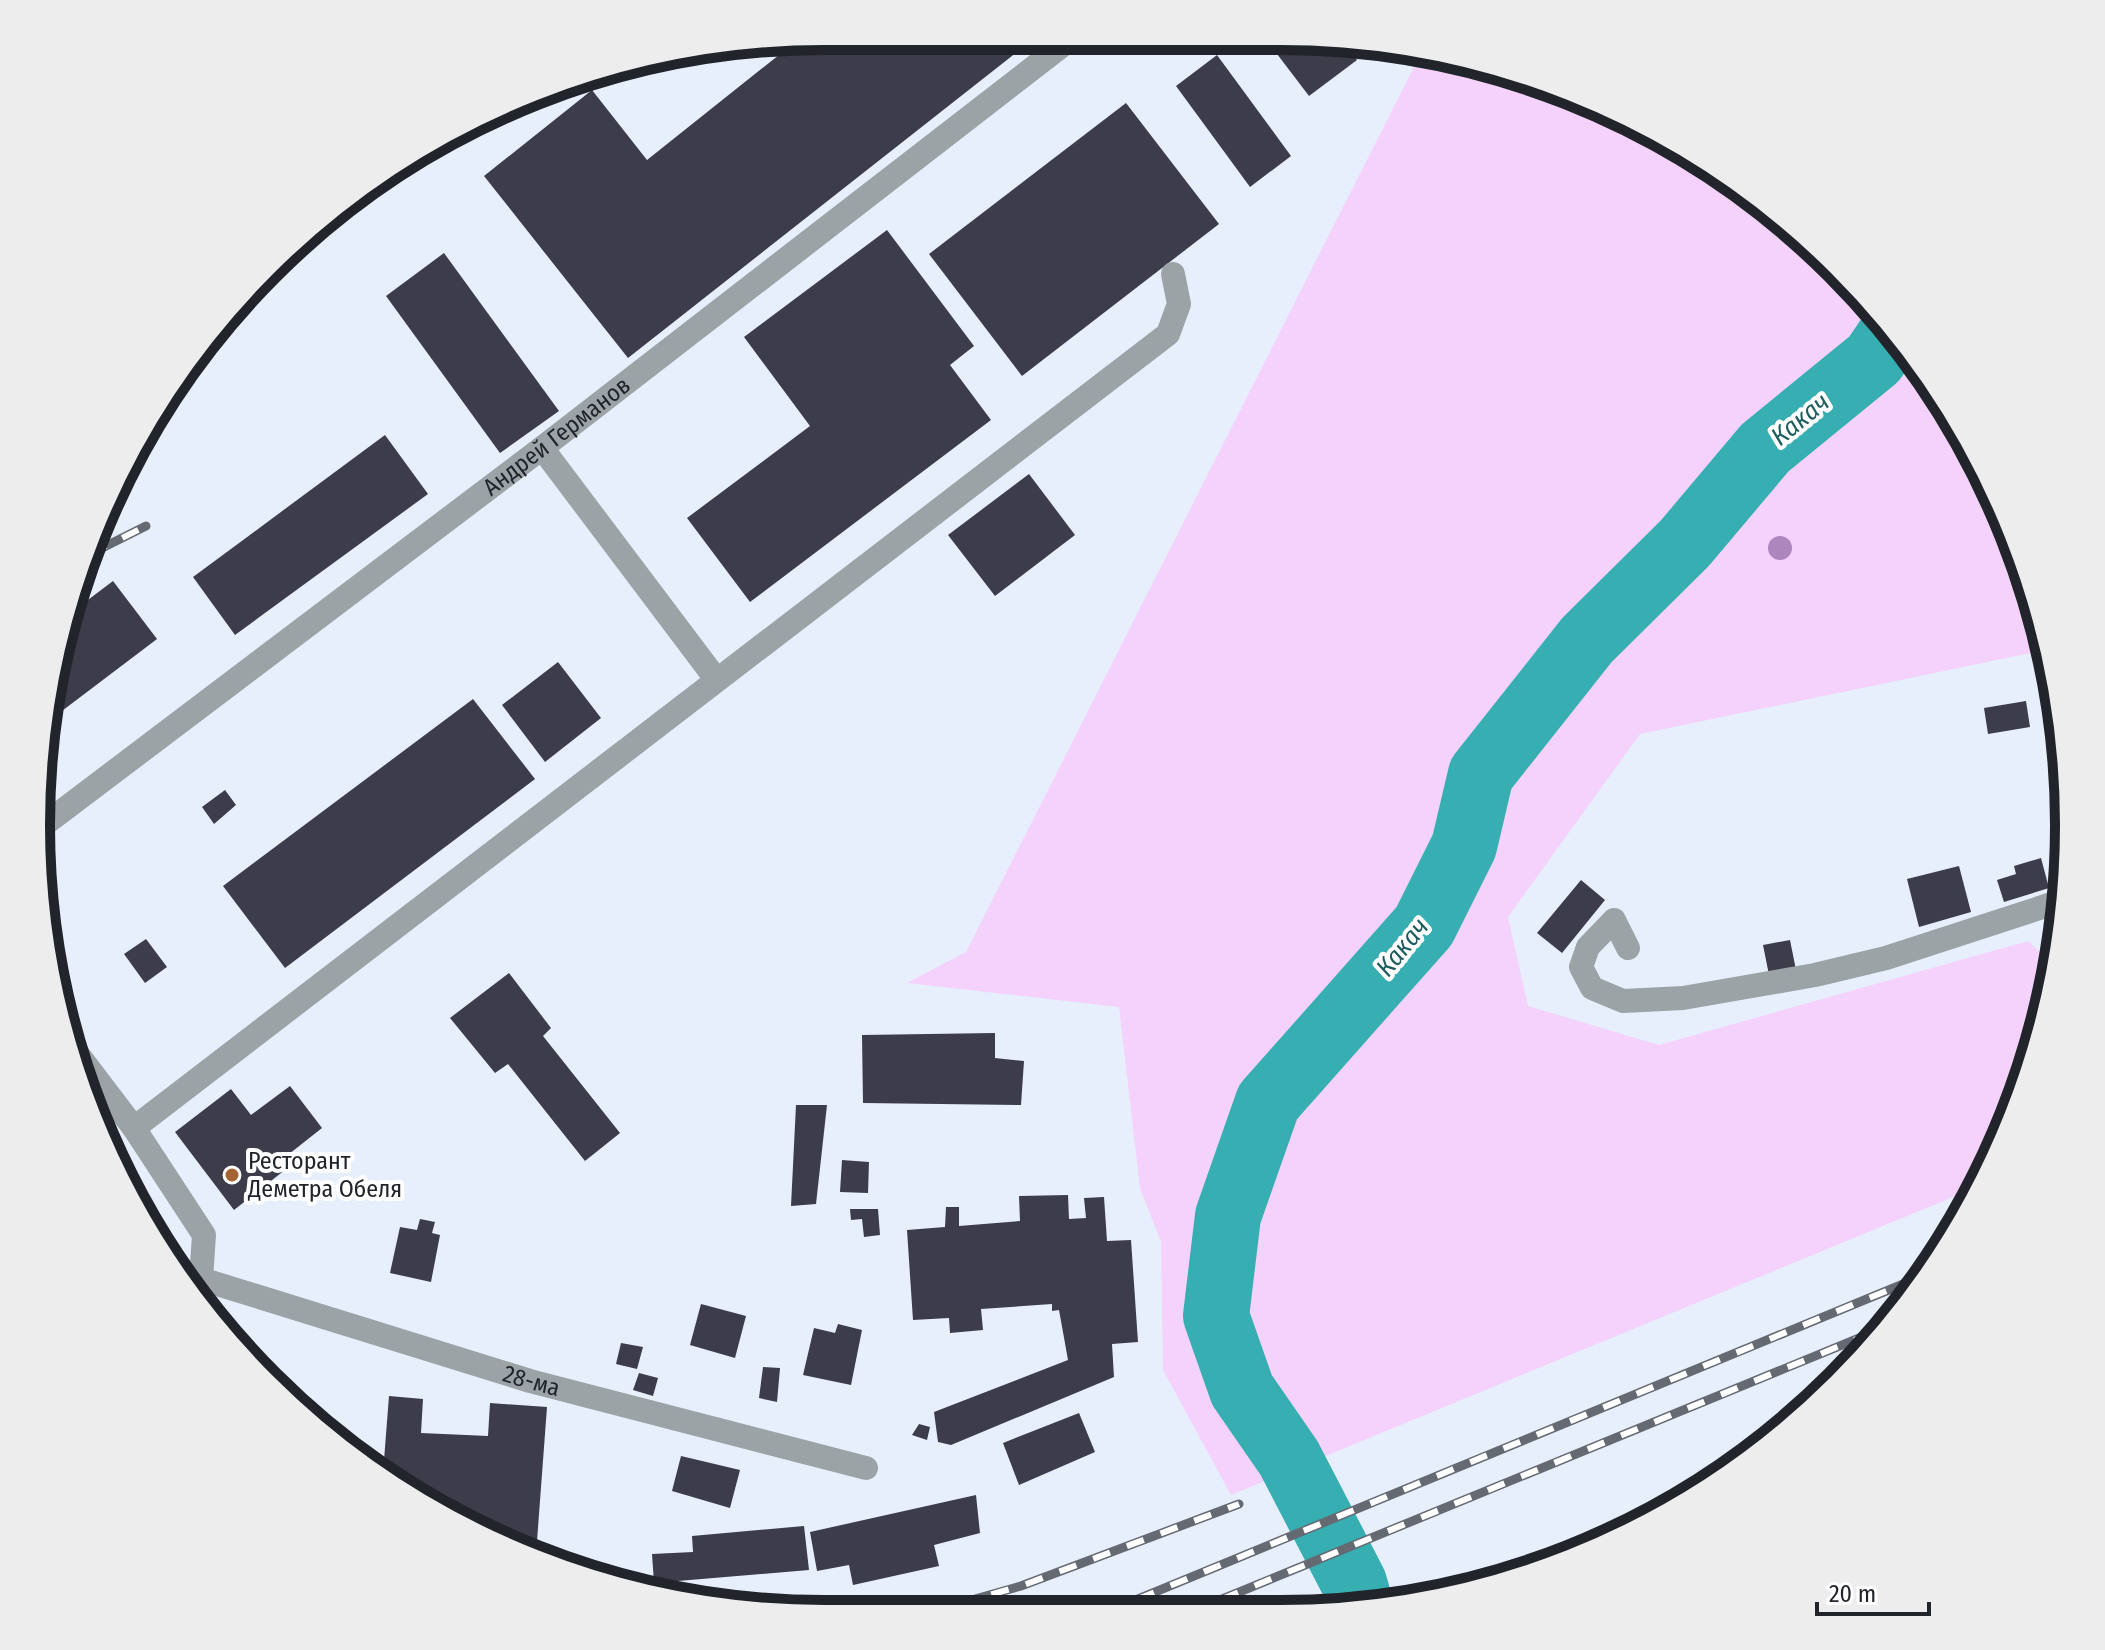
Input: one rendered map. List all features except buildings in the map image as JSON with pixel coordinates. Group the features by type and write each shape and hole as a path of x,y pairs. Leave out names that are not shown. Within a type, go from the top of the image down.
{"street":[{"name":"Андрей Германов","path":"50,820 542,448 1056,50"},
{"path":"134,1128 1168,334 1179,304 1173,274"},
{"path":"542,448 716,679"},
{"path":"1628,948 1614,920 1588,947 1581,967 1592,988 1623,1001 1683,998 1815,975 1886,958 2050,905"},
{"path":"90,1070 134,1128 204,1235 198,1280"},
{"name":"28-ма","path":"203,1287 530,1381 866,1468"}],"shaded area":[{"path":"1416,63 1481,76 1577,109 1668,154 1752,210 1828,277 1895,353 1951,438 1996,528 2014,576 2035,652 1640,734 1508,917 1528,1006 1659,1045 2028,941 2043,955 2029,1026 1996,1122 1961,1194 1231,1495 1163,1370 1161,1242 1140,1188 1119,1007 907,983 966,952"}],"waterway":[{"name":"Какач","path":"1358,1595 1289,1458 1242,1390 1216,1316 1228,1216 1268,1102 1424,926 1464,846 1481,774 1587,640 1685,543 1765,448 1874,359 1886,342"}],"railway":[{"path":"101,548 146,526"},
{"path":"1136,1600 1905,1283"},
{"path":"1220,1600 1862,1337"},
{"path":"972,1600 1021,1586 1239,1504"}],"place":[{"name":"Ресторант Деметра Обеля","path":"232,1175"}]}
